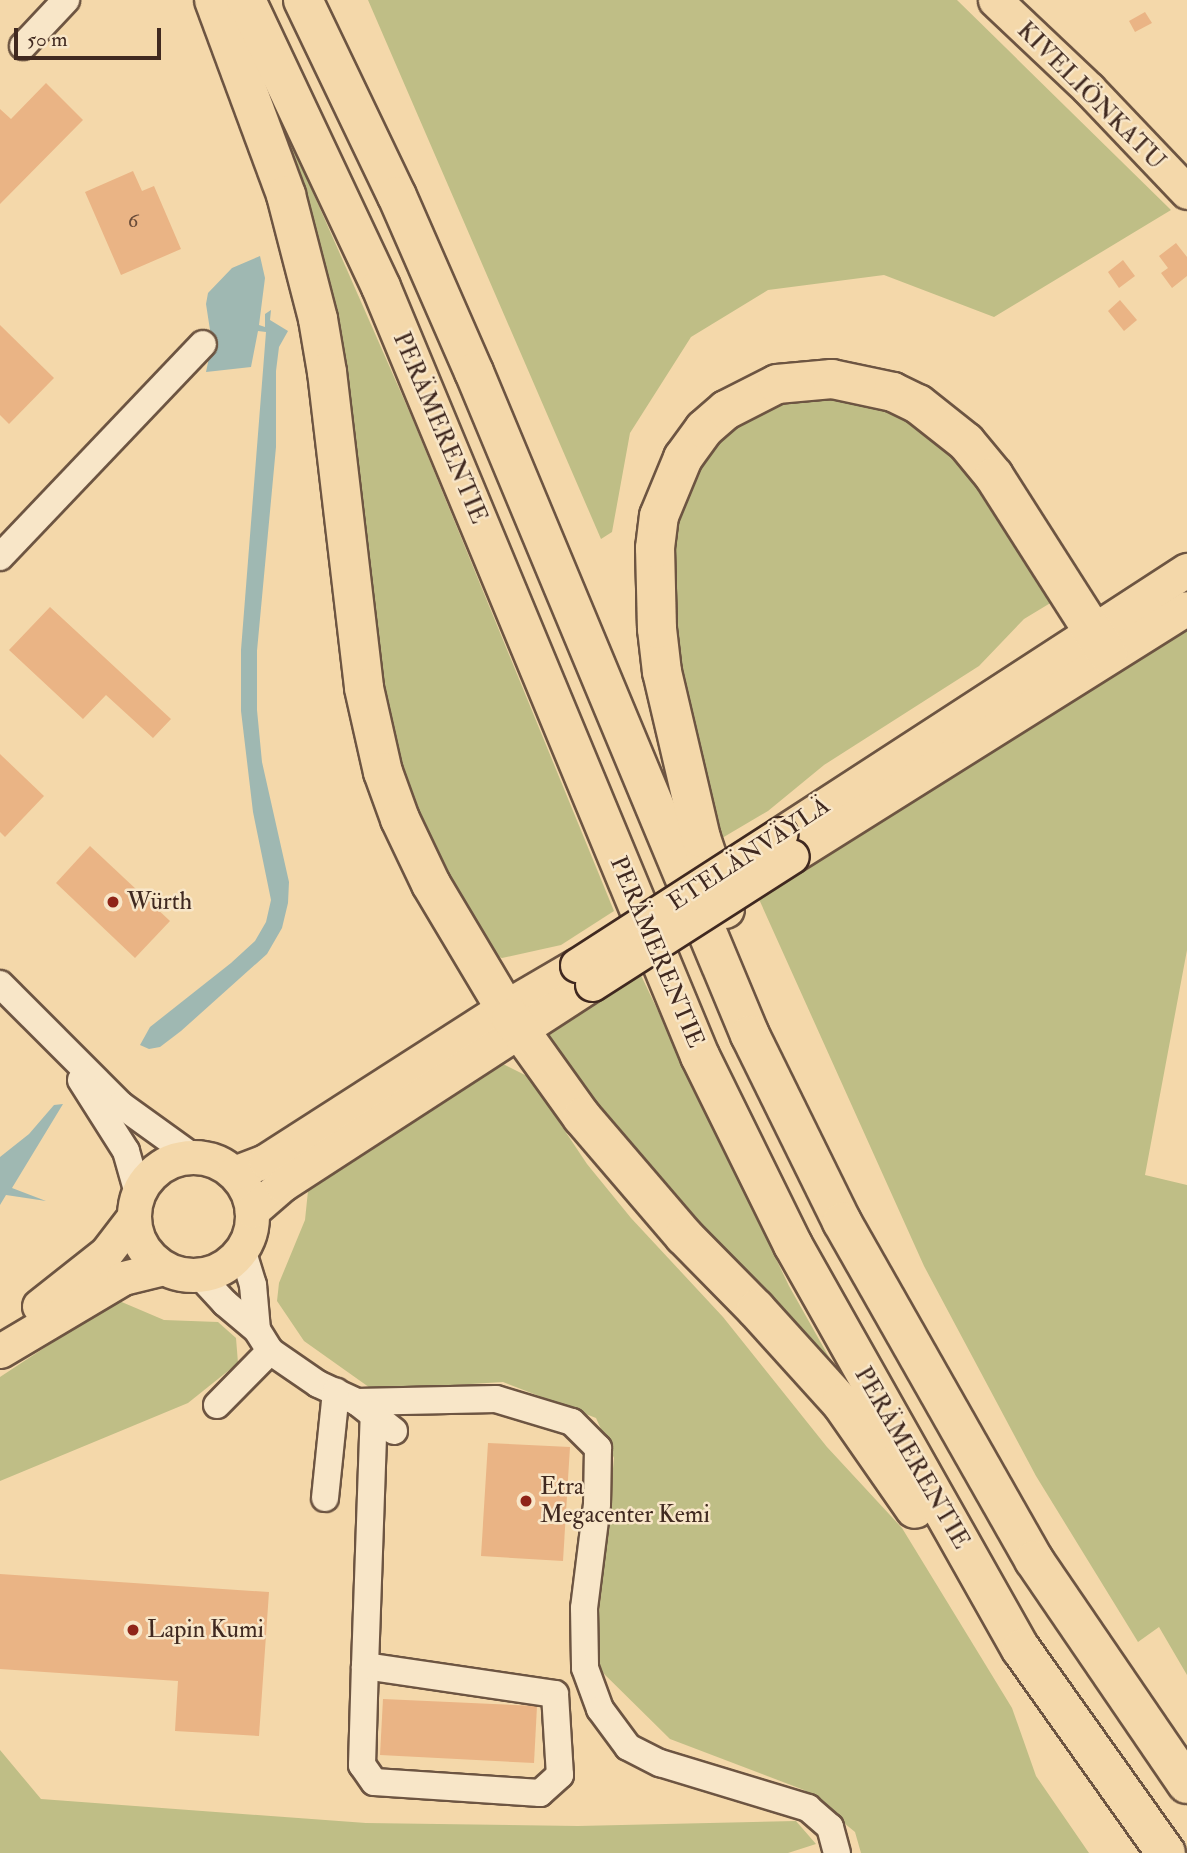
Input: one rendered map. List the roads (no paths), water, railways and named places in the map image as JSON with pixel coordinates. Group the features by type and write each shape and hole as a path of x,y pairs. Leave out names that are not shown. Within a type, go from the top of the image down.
{"highway":[{"path":"214,0 248,86 286,195 317,318 327,372 364,688 383,772 400,819 430,884 512,1019 582,1117 684,1236 756,1309 841,1404 985,1618 1021,1649"},
{"name":"PERÄMERENTIE","path":"246,0 381,287 700,1056 825,1306 1021,1649 1166,1853"},
{"path":"303,0 397,196 474,372 750,1035 842,1222 1034,1560 1187,1784"},
{"path":"842,1222 823,1152 766,1028 701,838 677,740 657,629 655,548 659,516 669,485 682,458 704,429 726,410 778,384 832,379 894,392 918,404 966,442 1027,525 1099,643"}],"main road":[{"name":"KIVELIÖNKATU","path":"995,0 1089,89 1187,192"},
{"name":"ETELÄNVÄYLÄ","path":"234,1173 265,1161 512,1019 584,974 1099,643 1187,570"},
{"name":"ETELÄNVÄYLÄ","path":"1099,643 1187,608"},
{"name":"ETELÄNVÄYLÄ","path":"252,1211 282,1185 512,1019"},
{"path":"0,1335 106,1253 136,1206 151,1174 170,1161 193,1157 215,1161 234,1173 247,1191 252,1211 250,1231 242,1249 224,1266 199,1275 164,1268 123,1278 0,1351"},
{"path":"136,1206 142,1247 164,1268"}],"street":[{"path":"23,46 66,0"},
{"path":"0,557 203,344"},
{"path":"0,984 121,1105 193,1157"},
{"path":"60,1046 125,1151 136,1206"},
{"path":"217,1405 263,1340 253,1285 242,1249"},
{"path":"199,1275 263,1340 394,1431"},
{"path":"356,1403 496,1399 572,1422 598,1448 597,1504 584,1608 585,1668 606,1718 628,1747 660,1763 808,1808 830,1827 837,1853"},
{"path":"325,1498 356,1403"},
{"path":"356,1403 365,1666 362,1765 373,1782 540,1793 560,1775 555,1694 365,1666"}],"water":[{"path":"260,256 265,278 259,325 265,327 265,314 271,310 270,320 288,331 279,347 276,371 276,447 257,651 257,710 262,762 289,882 288,903 282,928 267,954 181,1031 160,1047 149,1049 140,1045 150,1027 255,941 266,922 271,900 253,812 241,711 241,650 266,332 258,331 251,367 206,372 212,343 206,304 208,293 232,268"},
{"path":"63,1104 12,1188 46,1201 6,1195 0,1205 0,1157 29,1134 54,1105"}],"place":[{"name":"Würth","path":"113,902"},
{"name":"Etra Megacenter Kemi","path":"526,1501"},
{"name":"Lapin Kumi","path":"133,1630"}]}
